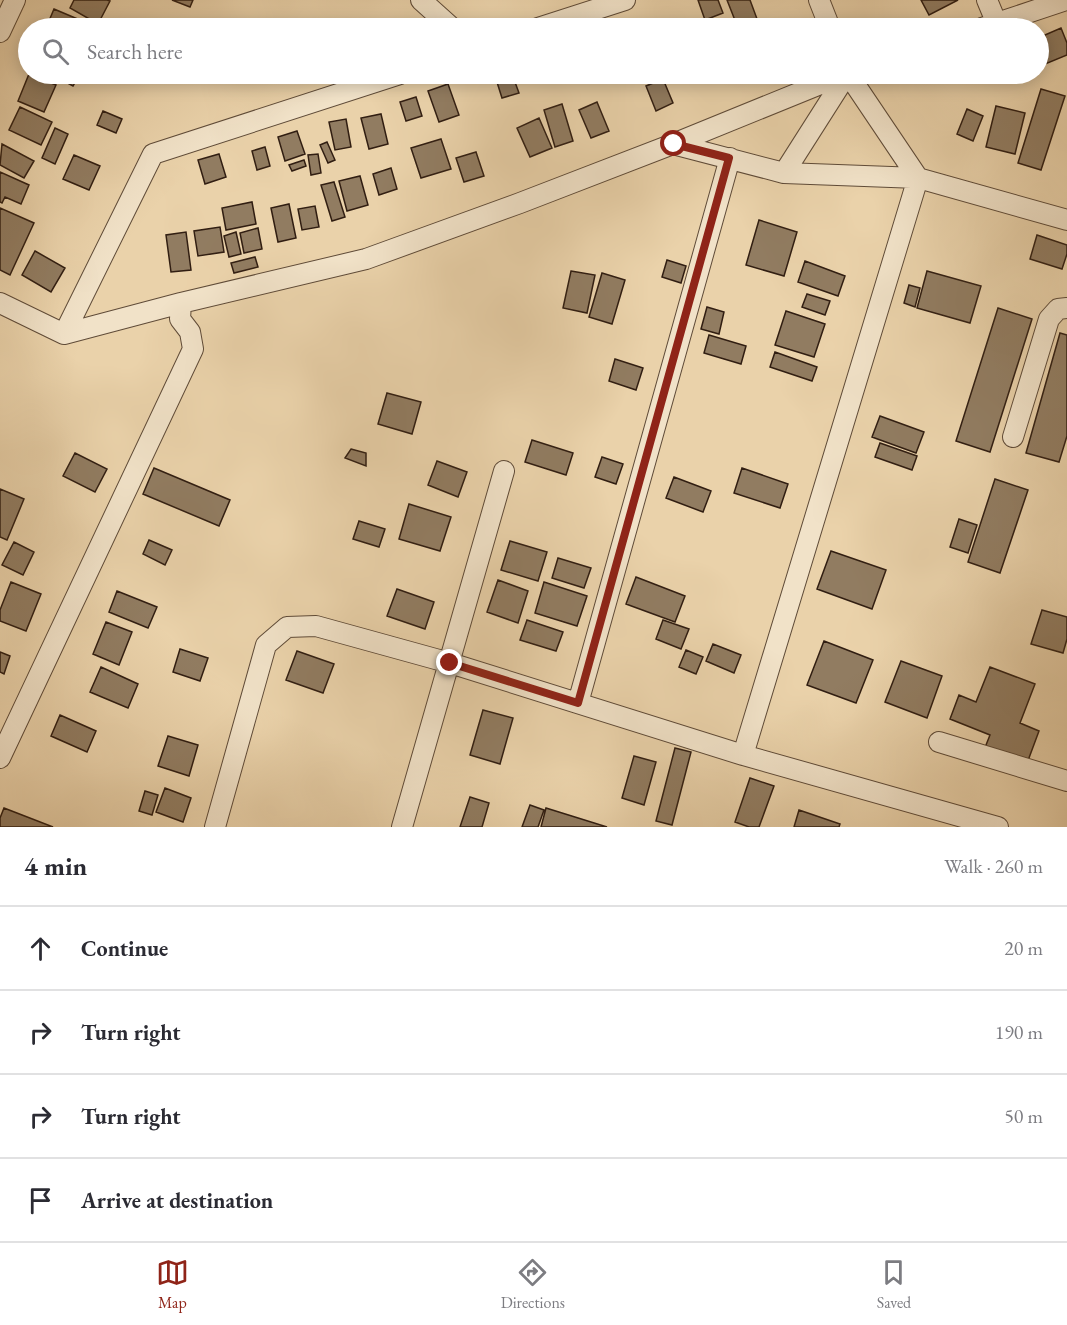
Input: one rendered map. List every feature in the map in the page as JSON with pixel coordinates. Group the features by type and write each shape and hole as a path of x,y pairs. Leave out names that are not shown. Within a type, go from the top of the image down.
{"street":[{"path":"0,32 15,0"},
{"path":"421,0 441,18"},
{"path":"569,18 625,0"},
{"path":"819,0 826,18"},
{"path":"987,0 988,18"},
{"path":"1013,18 1066,0"},
{"path":"64,334 153,154 369,84"},
{"path":"0,303 64,334 366,258 456,227 674,144 822,84"},
{"path":"784,173 841,84"},
{"path":"854,84 918,178"},
{"path":"674,144 784,173 918,178 1067,220"},
{"path":"578,703 729,158"},
{"path":"743,755 918,178"},
{"path":"0,758 193,349 190,332 180,319 181,303"},
{"path":"1013,437 1050,320 1058,309 1067,308"},
{"path":"402,827 504,471"},
{"path":"215,827 266,645 287,627 316,626 450,663 743,755 998,827"},
{"path":"939,742 1067,781"}],"building":[{"path":"74,0 110,1 101,18 88,18 70,8"},
{"path":"172,0 193,0 190,7"},
{"path":"698,0 718,0 723,13 704,18"},
{"path":"727,0 750,0 757,18 734,18"},
{"path":"921,0 958,0 929,15"},
{"path":"54,9 75,18 50,18"},
{"path":"1061,28 1067,43 1067,55 1049,62 1049,33"},
{"path":"25,84 56,85 44,112 18,101"},
{"path":"448,84 459,115 439,122 428,91"},
{"path":"498,84 516,84 519,93 502,98"},
{"path":"665,84 673,103 656,111 646,86"},
{"path":"1041,89 1065,96 1041,170 1018,163"},
{"path":"416,97 422,116 406,121 400,102"},
{"path":"597,102 609,131 591,138 579,110"},
{"path":"562,104 573,141 555,147 544,110"},
{"path":"996,106 1025,113 1015,154 986,147"},
{"path":"20,107 52,122 41,145 9,130"},
{"path":"967,109 983,116 973,141 957,134"},
{"path":"103,111 122,119 116,133 97,125"},
{"path":"381,114 388,144 369,149 361,118"},
{"path":"539,118 552,148 530,157 517,128"},
{"path":"346,119 351,147 335,150 329,122"},
{"path":"55,128 68,134 55,164 42,158"},
{"path":"297,131 305,154 285,161 278,137"},
{"path":"441,139 451,169 421,178 411,148"},
{"path":"327,142 335,160 328,163 320,145"},
{"path":"2,144 34,161 24,178 0,165"},
{"path":"265,147 270,166 257,170 252,151"},
{"path":"476,152 484,176 464,182 456,158"},
{"path":"219,154 226,177 205,184 198,160"},
{"path":"318,154 321,173 311,175 308,155"},
{"path":"74,155 100,166 89,190 63,179"},
{"path":"304,160 306,166 292,171 289,165"},
{"path":"391,168 397,189 379,195 373,174"},
{"path":"0,172 29,185 21,204 5,197 2,203 0,202"},
{"path":"360,176 368,205 347,211 339,181"},
{"path":"334,182 345,217 332,221 321,185"},
{"path":"252,202 256,224 226,230 222,208"},
{"path":"289,204 296,238 278,242 271,208"},
{"path":"315,206 319,227 302,230 298,209"},
{"path":"0,208 34,223 10,275 0,270"},
{"path":"759,220 797,232 784,276 746,265"},
{"path":"220,227 224,252 198,256 194,231"},
{"path":"258,228 262,249 244,253 240,233"},
{"path":"186,232 191,270 171,272 166,235"},
{"path":"236,232 241,254 229,257 224,236"},
{"path":"1037,235 1067,245 1067,254 1062,269 1030,259"},
{"path":"35,251 65,268 51,292 22,275"},
{"path":"255,257 258,267 234,273 231,263"},
{"path":"667,260 686,266 681,283 662,277"},
{"path":"805,261 845,276 838,296 798,282"},
{"path":"571,271 595,275 587,313 563,308"},
{"path":"927,271 981,286 970,323 917,308"},
{"path":"602,273 625,280 612,324 589,317"},
{"path":"909,285 920,288 915,307 904,303"},
{"path":"807,294 830,301 825,315 802,307"},
{"path":"707,307 724,312 719,334 701,329"},
{"path":"998,308 1032,319 990,452 956,441"},
{"path":"786,311 825,324 814,357 775,345"},
{"path":"1060,333 1067,335 1067,436 1059,462 1026,453"},
{"path":"709,335 746,346 741,364 704,353"},
{"path":"775,352 817,367 812,381 770,367"},
{"path":"615,359 643,368 636,390 609,381"},
{"path":"387,393 421,402 412,434 378,424"},
{"path":"880,416 924,432 916,453 872,437"},
{"path":"532,440 573,453 566,475 525,462"},
{"path":"880,443 917,456 912,470 875,457"},
{"path":"351,449 366,453 366,466 345,458"},
{"path":"75,453 107,469 95,492 63,476"},
{"path":"602,457 623,464 616,484 595,477"},
{"path":"437,461 467,472 458,497 428,485"},
{"path":"154,468 230,500 219,526 143,494"},
{"path":"742,468 788,484 780,508 734,493"},
{"path":"674,477 711,491 703,512 666,498"},
{"path":"995,479 1028,490 1000,573 968,562"},
{"path":"0,489 24,499 7,540 0,537"},
{"path":"409,504 451,517 440,551 399,539"},
{"path":"959,519 977,525 968,553 950,547"},
{"path":"359,521 385,529 379,547 353,539"},
{"path":"149,540 172,550 165,565 143,554"},
{"path":"510,541 547,552 538,581 501,570"},
{"path":"14,542 34,552 23,575 2,565"},
{"path":"831,551 886,570 872,609 817,589"},
{"path":"558,558 591,568 584,588 552,578"},
{"path":"636,577 685,596 675,622 626,604"},
{"path":"498,580 528,591 518,623 487,612"},
{"path":"11,582 41,594 26,631 0,621 0,610"},
{"path":"544,582 587,596 577,626 535,613"},
{"path":"397,589 434,602 425,629 387,616"},
{"path":"117,591 157,607 148,628 109,612"},
{"path":"1042,610 1067,617 1067,639 1063,653 1031,644"},
{"path":"527,620 563,632 556,651 520,640"},
{"path":"663,620 689,629 681,649 656,639"},
{"path":"106,622 132,632 119,665 93,654"},
{"path":"824,641 873,660 856,703 807,685"},
{"path":"713,644 741,655 734,673 706,661"},
{"path":"180,649 208,658 200,681 173,672"},
{"path":"686,650 703,657 696,674 679,667"},
{"path":"297,651 334,664 323,693 286,680"},
{"path":"0,652 10,656 4,674 0,672"},
{"path":"901,661 942,676 927,718 885,702"},
{"path":"101,667 138,684 128,708 90,692"},
{"path":"990,667 1035,684 1020,723 1039,731 1026,766 984,750 990,735 950,719 959,695 976,702"},
{"path":"483,710 513,718 500,764 470,755"},
{"path":"60,715 96,731 87,752 51,736"},
{"path":"168,736 198,745 189,776 158,766"},
{"path":"675,748 691,752 672,825 656,821"},
{"path":"634,756 656,762 644,805 622,798"},
{"path":"750,778 774,786 759,827 749,827 735,822"},
{"path":"165,788 191,798 183,822 156,812"},
{"path":"145,791 158,795 152,815 139,811"},
{"path":"470,797 489,803 482,827 460,827"},
{"path":"530,805 544,810 538,827 522,827"},
{"path":"4,808 53,827 0,827 0,818"},
{"path":"546,808 607,827 541,827"},
{"path":"799,810 840,824 839,827 794,827"}],"route":[{"path":"450,663 578,703 729,158 674,144"}]}
